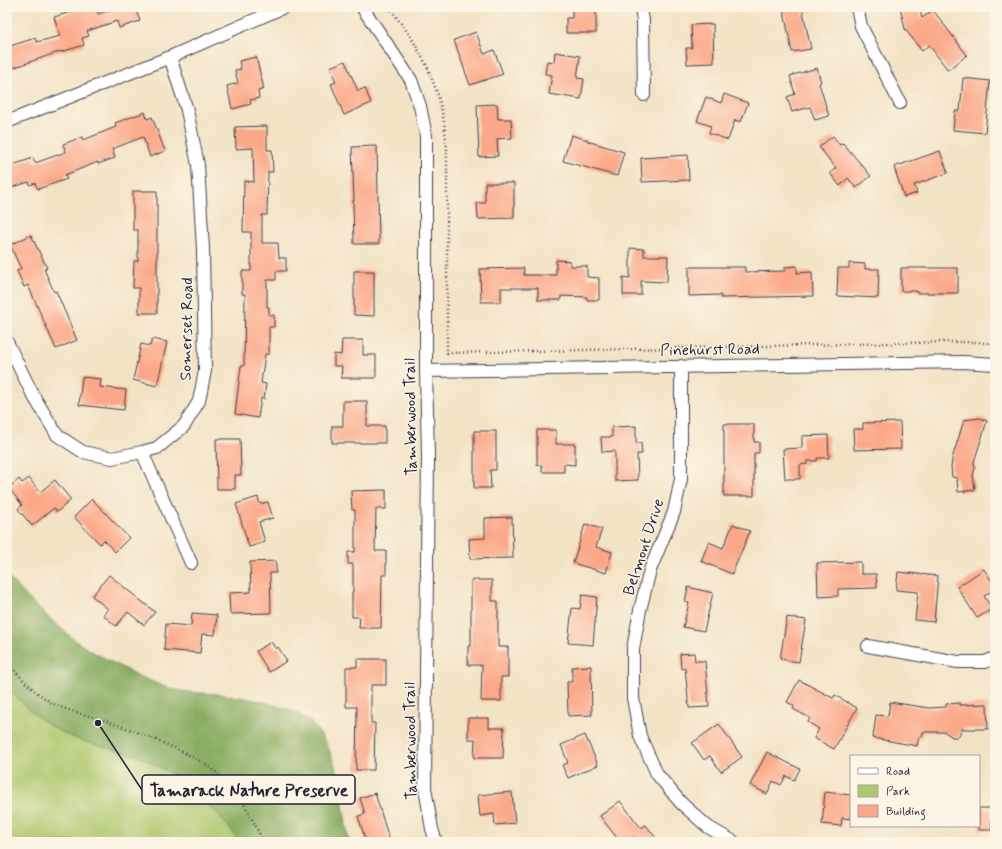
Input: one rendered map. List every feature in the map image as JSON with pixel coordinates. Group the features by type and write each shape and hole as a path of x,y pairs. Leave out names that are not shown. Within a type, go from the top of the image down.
{"street":[{"path":"7,122 170,57 284,7"},
{"name":"Tamberwood Trail","path":"362,7 411,80 420,106 426,136 426,371 428,456 425,788 432,829 436,842"},
{"path":"642,7 644,95"},
{"path":"857,7 861,26 900,103"},
{"name":"Somerset Road","path":"7,342 33,395 57,435 83,452 112,458 157,448 184,426 199,401 205,371 203,249 198,165 187,110 170,57"},
{"name":"Pinehurst Road","path":"426,371 963,362 995,364"},
{"name":"Belmont Drive","path":"681,366 681,479 674,512 650,570 640,610 633,649 633,698 640,736 657,774 681,803 708,827 734,842"},
{"path":"142,452 190,562"},
{"path":"868,646 958,662 985,662 995,658"}],"path":[{"path":"447,353 945,342 977,342 995,344"},
{"path":"7,660 14,670 44,698 60,706 147,736 192,755 206,764 231,786 239,796 263,842"}],"green space":[{"path":"7,576 41,611 78,642 99,656 138,675 172,689 228,695 267,703 293,711 311,723 321,735 334,764 349,842 240,842 208,804 184,783 157,765 142,758 86,742 62,733 34,713 7,687"},
{"path":"7,589 335,842 7,842"}],"building":[{"path":"88,7 96,7 98,14 120,7 135,7 140,21 119,28 117,21 87,31 89,36 82,38 84,45 61,51 7,70 7,47 35,38 37,42 60,36 54,17"},
{"path":"572,7 596,7 596,33 566,33 566,18 572,18"},
{"path":"783,7 802,7 811,49 792,52"},
{"path":"900,7 919,7 922,18 933,10 967,55 948,70 929,45 922,51 905,29"},
{"path":"713,24 714,63 687,64 686,48 692,48 691,25"},
{"path":"476,32 484,54 494,50 503,74 470,85 454,40"},
{"path":"555,52 580,56 577,78 584,79 581,99 549,94 552,75 545,74 547,61 554,62"},
{"path":"256,57 264,89 258,91 259,98 250,100 251,104 232,109 227,86 238,83 235,70 241,69 239,61"},
{"path":"345,61 358,91 365,88 371,103 344,115 331,84 336,82 330,67"},
{"path":"817,68 821,82 819,83 829,116 815,120 810,107 792,112 787,97 795,94 790,76"},
{"path":"963,78 990,81 985,133 953,130 955,111 960,111"},
{"path":"724,94 748,103 741,122 735,120 728,140 709,133 711,126 697,121 706,97 721,103"},
{"path":"497,104 498,119 511,119 512,138 497,139 498,156 479,157 477,105"},
{"path":"145,112 147,119 152,117 165,151 150,157 143,137 112,149 115,158 98,164 98,162 65,175 67,179 38,189 35,183 30,185 29,182 7,189 7,167 33,158 35,163 66,152 63,144 82,137 83,140 116,127 115,123"},
{"path":"267,126 267,150 272,150 273,172 268,172 267,215 262,215 262,243 278,243 279,258 286,258 286,271 276,271 276,280 267,280 267,307 269,307 269,315 274,315 274,327 269,327 269,354 265,354 261,383 266,384 264,399 261,398 258,418 235,414 241,366 244,366 245,294 242,294 242,271 251,271 251,232 243,232 244,181 254,182 253,148 236,149 235,127"},
{"path":"571,135 624,152 617,176 563,161"},
{"path":"833,136 840,145 843,143 871,176 856,188 848,178 840,186 830,173 836,168 819,147"},
{"path":"377,146 379,244 354,244 352,147"},
{"path":"940,151 948,173 914,185 917,193 904,197 894,167"},
{"path":"688,155 689,180 642,182 641,158"},
{"path":"485,183 514,183 514,218 478,219 477,203 485,203"},
{"path":"133,191 157,191 157,313 139,313 139,288 133,288 134,261 138,261 138,230 133,230"},
{"path":"31,235 47,268 44,269 54,292 56,291 77,340 56,349 28,285 24,287 17,271 21,269 10,245"},
{"path":"630,248 644,249 644,256 668,256 667,282 641,281 641,295 623,295 623,277 630,278"},
{"path":"556,260 570,261 570,266 587,266 587,277 599,278 599,300 587,300 587,297 561,296 561,300 538,300 538,288 501,288 501,302 481,302 480,269 524,268 524,275 556,275"},
{"path":"849,263 865,264 865,269 879,269 878,298 837,296 838,268 849,268"},
{"path":"797,266 797,273 812,272 813,296 721,298 721,295 689,296 689,267 745,267 745,272 785,271 785,267"},
{"path":"901,268 958,268 958,293 917,293 917,291 901,291"},
{"path":"354,271 374,271 374,316 354,315"},
{"path":"152,339 167,342 157,386 133,380 141,344 150,346"},
{"path":"342,340 363,340 363,355 376,355 376,378 341,378 342,366 334,366 334,354 341,355"},
{"path":"82,377 101,379 100,387 126,390 124,410 79,405"},
{"path":"343,401 367,401 367,426 385,426 385,443 332,443 332,426 343,426"},
{"path":"980,418 987,421 974,462 975,468 973,475 975,490 958,492 957,478 952,477 952,459 964,420"},
{"path":"900,422 901,449 854,450 853,429 863,429 863,423"},
{"path":"724,424 754,424 754,442 759,442 759,453 754,453 754,496 724,496"},
{"path":"636,426 636,443 641,443 642,454 637,454 638,480 615,481 615,451 602,452 601,437 612,437 612,427"},
{"path":"537,430 556,430 556,444 575,444 575,465 564,464 564,472 542,472 542,465 537,465"},
{"path":"474,431 496,431 496,470 490,470 491,488 474,488"},
{"path":"828,435 829,458 817,458 817,461 807,461 807,464 800,465 800,479 785,479 783,449 802,448 802,436"},
{"path":"216,439 240,439 241,475 235,475 235,489 217,489"},
{"path":"29,478 40,492 55,480 71,500 57,512 54,508 32,526 18,509 22,505 9,488 19,479 22,483"},
{"path":"386,490 386,509 376,509 375,551 386,551 386,575 382,575 381,628 359,628 360,617 352,617 353,564 348,564 348,552 355,552 355,510 352,510 351,491"},
{"path":"258,497 260,504 268,502 273,518 259,522 265,542 249,547 236,504"},
{"path":"92,499 129,538 115,552 104,540 100,544 74,517"},
{"path":"512,517 513,558 470,559 469,539 485,538 485,518"},
{"path":"585,524 602,529 596,547 612,552 606,573 573,563"},
{"path":"733,524 750,531 732,574 701,561 709,542 723,548"},
{"path":"276,561 276,573 270,573 271,613 230,614 229,593 251,592 250,562"},
{"path":"861,562 861,574 876,574 877,588 838,589 838,596 818,597 817,563"},
{"path":"984,569 995,586 995,589 984,596 992,609 977,618 957,587"},
{"path":"898,572 938,576 934,622 915,620 918,592 896,590"},
{"path":"109,575 155,612 144,625 128,612 116,626 103,615 108,609 92,596"},
{"path":"471,580 492,580 492,601 498,601 498,647 508,647 508,677 501,677 501,701 481,701 482,665 468,665 468,646 471,646"},
{"path":"688,587 713,593 704,631 683,627 689,603 685,602"},
{"path":"582,595 597,597 593,645 568,643 572,608 580,609"},
{"path":"192,613 217,615 215,635 202,634 200,653 164,650 166,624 191,626"},
{"path":"787,617 806,620 799,662 780,659"},
{"path":"271,642 276,649 278,647 287,661 269,672 256,651"},
{"path":"694,653 695,661 705,661 709,707 689,708 685,668 681,669 680,654"},
{"path":"357,659 386,659 386,685 371,685 371,723 375,723 374,770 356,770 357,707 346,707 346,667 357,667"},
{"path":"591,666 592,715 568,716 567,682 572,682 572,667"},
{"path":"799,680 833,698 835,695 857,708 834,749 814,738 819,729 808,722 810,718 793,709 794,706 787,702"},
{"path":"890,702 929,708 946,707 946,704 960,703 960,705 987,704 988,729 962,729 958,737 952,737 945,732 923,732 922,737 919,737 917,746 873,738 876,715 888,716"},
{"path":"468,718 489,718 489,728 504,728 503,758 474,758 475,739 468,739"},
{"path":"719,724 742,757 721,772 710,756 704,760 692,743"},
{"path":"585,735 598,765 568,778 562,765 568,763 561,745"},
{"path":"767,752 800,769 794,780 786,776 781,785 773,781 767,794 750,785"},
{"path":"512,792 515,823 495,825 494,814 480,816 478,795"},
{"path":"825,792 850,795 850,819 842,818 841,826 822,824"},
{"path":"375,793 390,842 366,842 358,816 365,814 360,798"},
{"path":"620,801 641,828 646,825 659,842 637,842 633,837 626,842 620,842 600,816"},
{"path":"980,808 991,808 992,830 979,830"}],"place":[{"name":"Tamarack Nature Preserve","path":"98,723"}]}
